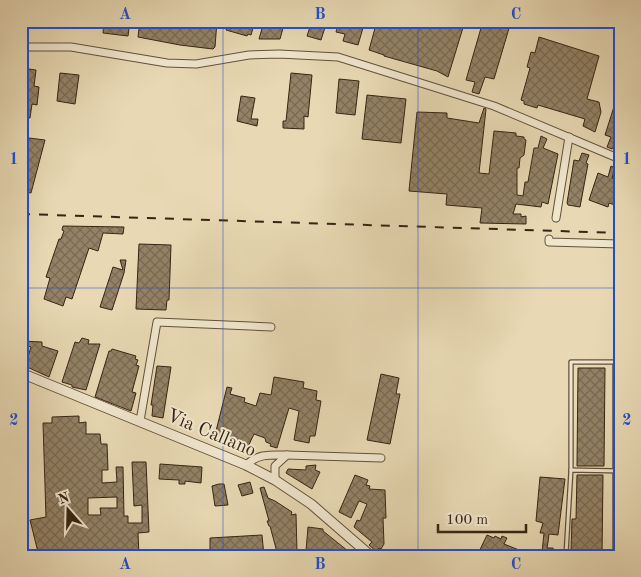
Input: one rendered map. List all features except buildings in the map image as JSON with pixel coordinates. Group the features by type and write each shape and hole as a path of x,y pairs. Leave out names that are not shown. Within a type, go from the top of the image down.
{"street":[{"path":"21,47 71,47 167,63 196,64 249,55 279,54 338,57 494,106 620,159"},
{"path":"556,218 569,137"},
{"path":"549,239 549,242 620,244"},
{"path":"140,422 157,322 271,327"},
{"name":"Via Callano","path":"21,373 246,465 274,480 311,504 371,556"},
{"path":"246,465 258,456 264,455 381,458"},
{"path":"274,480 275,466 287,455"}],"lane":[{"path":"575,556 566,554 571,470 571,362 618,362 615,556"},
{"path":"571,470 620,471"},
{"path":"615,530 620,530"}],"railway":[{"path":"21,214 620,233"}]}
